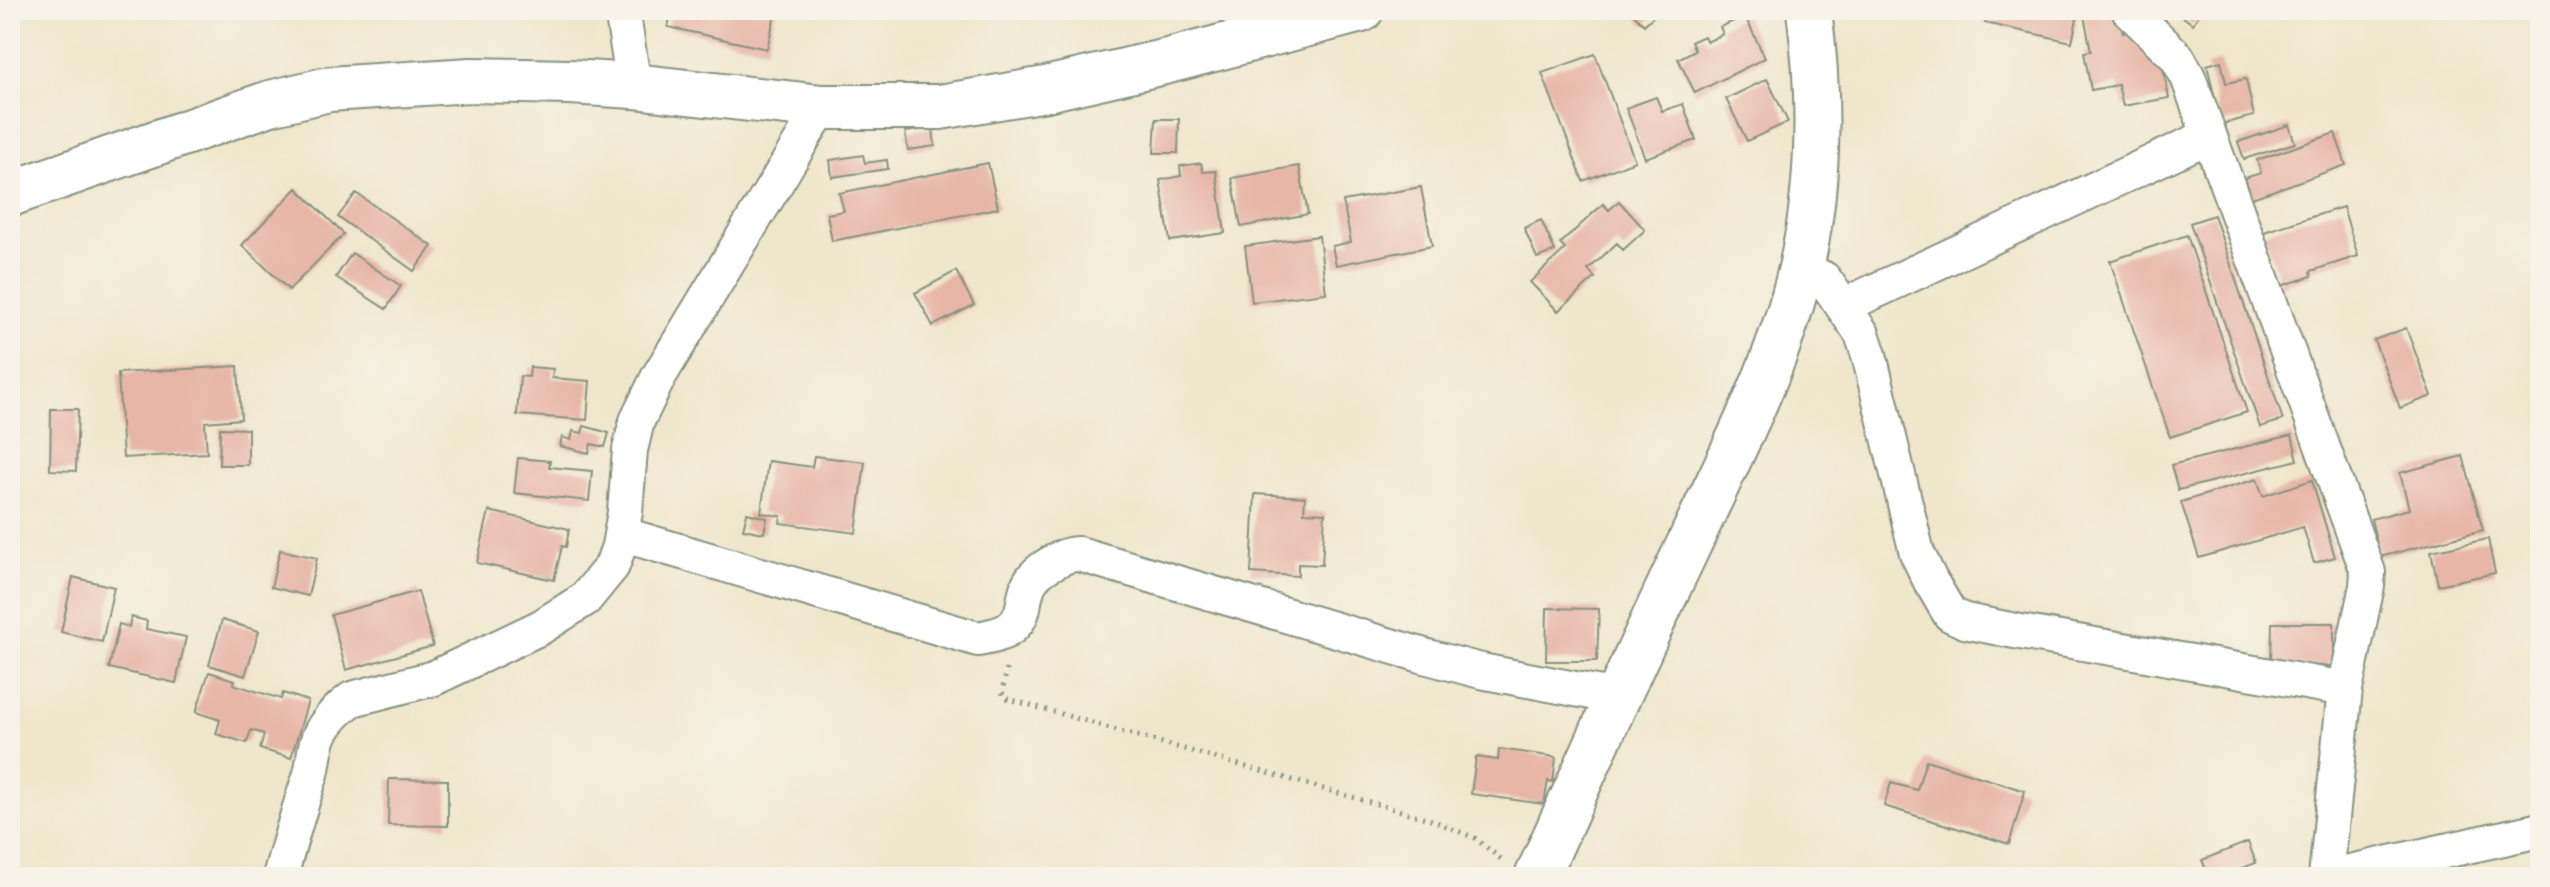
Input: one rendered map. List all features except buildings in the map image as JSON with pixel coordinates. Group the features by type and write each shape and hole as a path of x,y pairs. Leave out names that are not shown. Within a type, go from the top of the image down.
{"street":[{"path":"622,10 634,86"},
{"path":"10,194 270,103 329,89 471,80 634,86 822,107 940,107 987,100 1168,61 1361,10"},
{"path":"1524,872 1617,697 1755,402 1780,340 1801,268 1812,195 1817,124 1816,67 1809,10"},
{"path":"2129,10 2177,57 2188,77 2368,572 2345,689 2326,877 2540,830"},
{"path":"280,877 301,800 311,777 317,740 330,717 352,699 434,678 541,627 585,599 612,566 621,534 630,450 637,421 659,376 822,107"},
{"path":"1843,306 2209,136"},
{"path":"1801,268 1824,279 1862,334 1917,553 1950,614 1965,621 2015,631 2345,689"},
{"path":"621,534 978,639 1013,626 1019,617 1029,580 1035,572 1067,554 1079,554 1428,657 1481,671 1617,697"}],"path":[{"path":"1005,630 1010,643 1002,692 1005,698 1429,819 1475,838 1524,872"}]}
